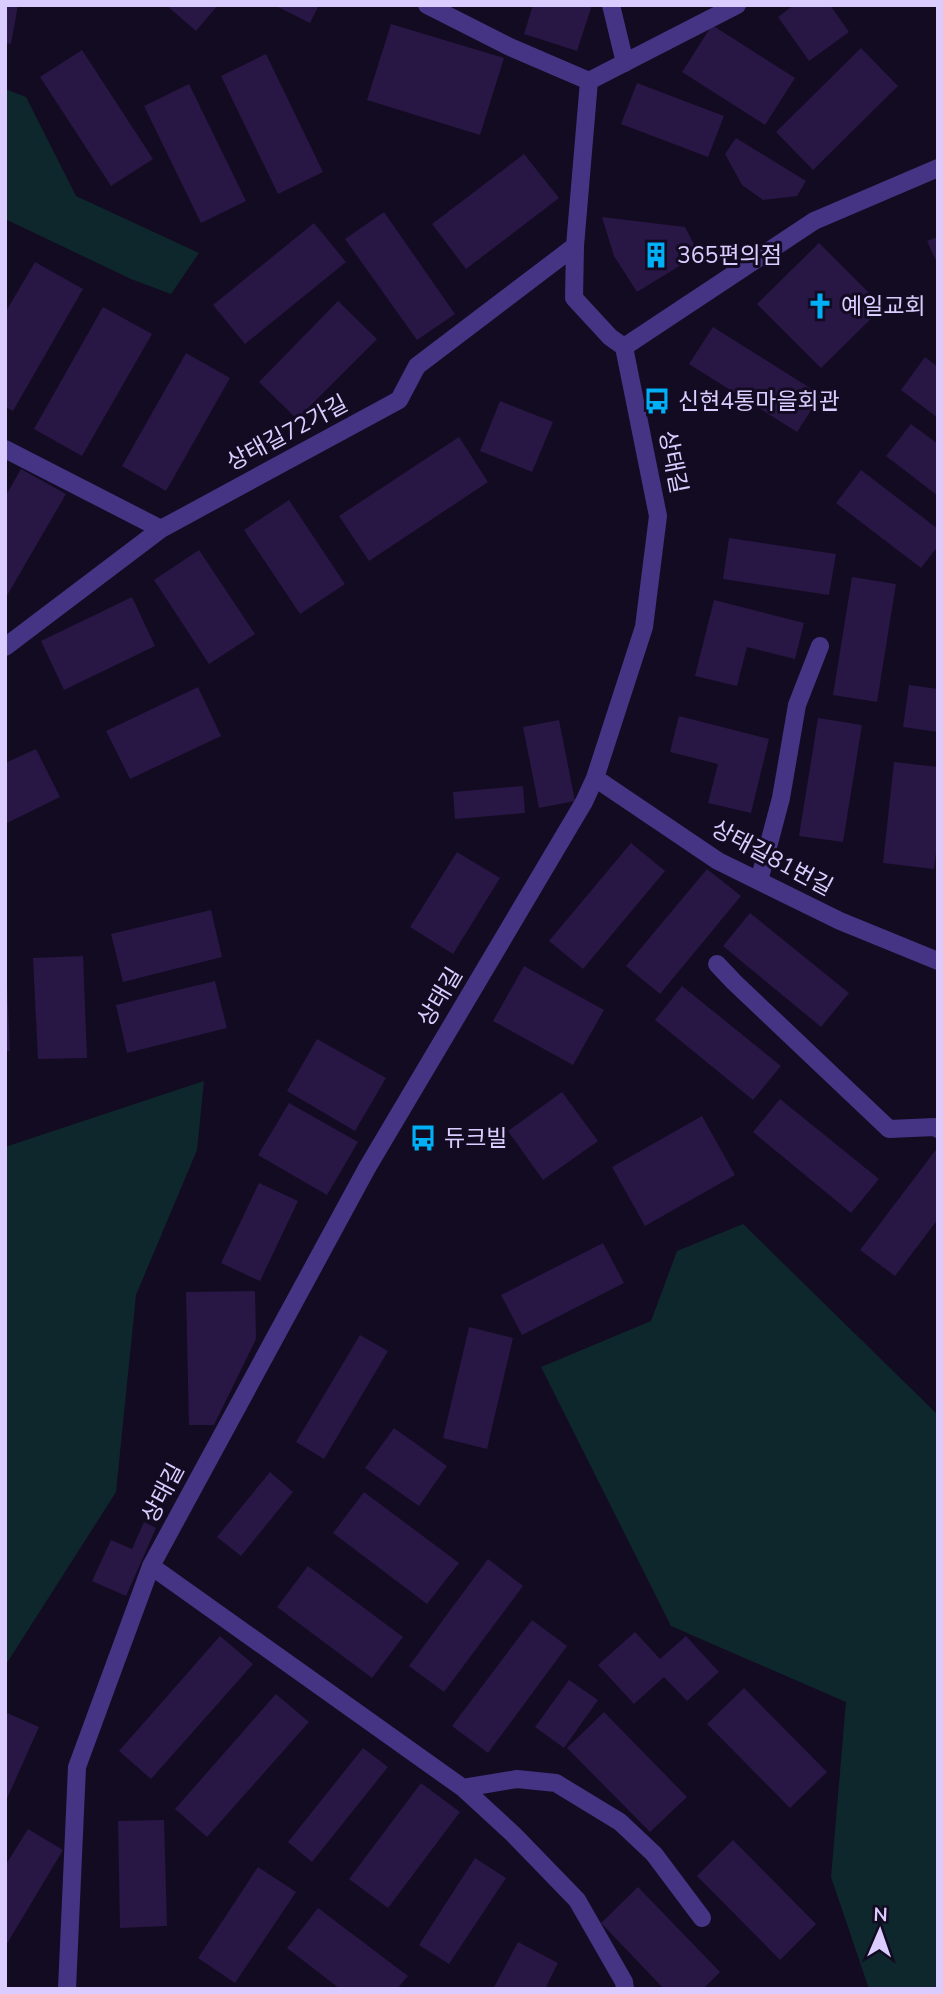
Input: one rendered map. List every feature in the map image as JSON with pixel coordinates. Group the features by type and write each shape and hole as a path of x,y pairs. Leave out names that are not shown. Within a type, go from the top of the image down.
{"street":[{"path":"427,5 510,47 589,81 737,5"},
{"path":"611,5 625,63"},
{"path":"589,81 575,246 575,298 610,337 624,347 814,221 938,168"},
{"name":"상태길72가길","path":"5,647 162,529 399,400 417,366 575,246"},
{"name":"상태길","path":"66,1989 77,1767 152,1566 367,1168 584,802 595,778 644,626 658,516 624,347"},
{"path":"5,449 162,529"},
{"path":"759,881 781,798 797,705 820,646"},
{"name":"상태길81번길","path":"595,778 718,861 840,921 938,961"},
{"path":"717,964 888,1129 938,1129"},
{"path":"152,1566 463,1788 513,1834 577,1900 624,1982 625,1989"},
{"path":"463,1788 517,1779 556,1783 620,1822 654,1854 702,1918"}],"green space":[{"path":"5,89 26,97 76,196 199,253 171,294 131,279 5,219"},
{"path":"204,1081 197,1150 136,1295 116,1492 5,1666 5,1147"},
{"path":"743,1224 938,1415 938,1989 869,1989 831,1877 846,1702 671,1626 541,1367 651,1321 677,1251"}],"building":[{"path":"5,5 18,5 11,44 5,43"},
{"path":"166,5 218,5 196,31"},
{"path":"274,5 319,5 310,23"},
{"path":"533,5 592,5 577,51 524,34"},
{"path":"794,5 830,5 849,32 809,61 778,17"},
{"path":"391,24 504,58 480,135 367,100"},
{"path":"712,25 795,78 765,125 682,72"},
{"path":"861,48 898,86 813,170 776,132"},
{"path":"82,50 153,159 111,186 40,77"},
{"path":"266,54 323,172 278,194 221,76"},
{"path":"637,83 724,116 708,157 621,124"},
{"path":"189,84 246,201 201,223 144,106"},
{"path":"736,138 806,181 797,196 763,200 742,185 725,154"},
{"path":"524,154 559,198 466,269 432,224"},
{"path":"384,212 455,314 417,340 345,239"},
{"name":"365편의점","path":"602,217 685,227 699,254 637,292 614,256"},
{"path":"314,223 346,262 245,344 213,305"},
{"path":"938,237 938,265 927,241"},
{"name":"예일교회","path":"819,243 883,307 821,368 757,304"},
{"path":"35,262 83,289 13,411 5,407 5,313"},
{"path":"338,301 377,339 297,419 259,382"},
{"path":"103,307 152,334 82,456 34,429"},
{"path":"713,327 821,395 797,432 689,364"},
{"path":"186,353 230,378 166,491 122,466"},
{"path":"925,357 938,367 938,418 901,390"},
{"path":"500,401 553,422 532,472 480,451"},
{"path":"911,424 938,444 938,496 886,456"},
{"path":"459,437 488,482 369,561 339,516"},
{"path":"21,469 66,494 5,599 5,497"},
{"path":"861,470 938,529 938,546 921,568 836,503"},
{"path":"289,500 345,584 300,614 244,530"},
{"path":"729,538 836,554 829,595 723,579"},
{"path":"199,550 255,634 209,664 154,580"},
{"path":"852,577 896,584 877,702 833,695"},
{"path":"132,597 155,646 64,690 41,641"},
{"path":"714,600 804,623 795,659 747,647 737,686 695,676"},
{"path":"909,685 938,689 938,732 903,727"},
{"path":"198,687 221,736 130,779 106,731"},
{"path":"679,716 769,739 751,813 708,803 718,764 670,752"},
{"path":"818,718 862,725 843,842 799,836"},
{"path":"559,720 575,801 539,808 523,727"},
{"path":"36,749 60,797 5,824 5,763"},
{"path":"894,762 938,767 938,836 934,869 883,863"},
{"path":"523,786 525,813 455,819 453,792"},
{"path":"631,843 665,871 583,969 549,941"},
{"path":"457,852 500,878 453,954 410,927"},
{"path":"707,869 741,896 660,994 626,966"},
{"path":"211,910 222,957 123,982 111,934"},
{"path":"750,913 849,993 821,1027 723,946"},
{"path":"83,956 87,1058 38,1059 33,958"},
{"path":"524,966 604,1010 573,1065 493,1021"},
{"path":"215,981 227,1028 127,1053 116,1005"},
{"path":"7,983 10,1051 5,1051"},
{"path":"682,986 781,1066 753,1100 655,1020"},
{"path":"317,1039 386,1078 355,1131 287,1091"},
{"path":"562,1092 598,1141 543,1180 508,1131"},
{"path":"780,1099 879,1179 851,1213 753,1132"},
{"path":"289,1103 358,1142 327,1195 258,1155"},
{"path":"702,1116 735,1175 645,1226 612,1167"},
{"path":"938,1147 938,1219 895,1276 860,1250"},
{"path":"259,1183 298,1201 260,1281 221,1263"},
{"path":"603,1243 624,1283 522,1335 501,1295"},
{"path":"255,1291 256,1339 214,1425 189,1425 186,1292"},
{"path":"469,1327 513,1338 487,1449 443,1438"},
{"path":"360,1335 388,1351 324,1459 296,1442"},
{"path":"394,1428 447,1466 419,1506 365,1468"},
{"path":"270,1472 293,1492 241,1556 217,1537"},
{"path":"364,1492 459,1563 427,1604 333,1533"},
{"path":"144,1522 156,1528 126,1596 92,1581 111,1540 132,1549"},
{"path":"488,1559 523,1586 444,1692 409,1666"},
{"path":"308,1566 403,1637 372,1678 277,1607"},
{"path":"532,1620 567,1646 488,1753 452,1726"},
{"path":"635,1632 660,1659 686,1636 719,1672 687,1701 664,1677 634,1704 598,1665"},
{"path":"220,1636 253,1664 151,1779 119,1751"},
{"path":"569,1680 598,1700 564,1748 535,1727"},
{"path":"744,1688 827,1772 790,1808 707,1724"},
{"path":"276,1694 309,1722 207,1837 175,1809"},
{"path":"604,1712 687,1797 650,1832 567,1748"},
{"path":"7,1713 39,1727 5,1803 5,1718"},
{"path":"363,1748 388,1767 312,1862 288,1842"},
{"path":"421,1783 460,1812 388,1908 349,1879"},
{"path":"164,1820 167,1926 120,1928 118,1821"},
{"path":"28,1829 63,1850 5,1947 5,1866"},
{"path":"733,1840 816,1924 780,1960 697,1876"},
{"path":"475,1858 506,1878 449,1964 419,1945"},
{"path":"258,1867 296,1892 235,1983 198,1958"},
{"path":"638,1887 720,1972 703,1989 664,1989 601,1923"},
{"path":"318,1908 408,1976 397,1989 340,1989 287,1948"},
{"path":"518,1942 558,1963 545,1989 493,1989"}],"place":[{"name":"365편의점","path":"656,255"},
{"name":"예일교회","path":"820,306"},
{"name":"신현4통마을회관","path":"657,401"},
{"name":"듀크빌","path":"423,1138"}]}
